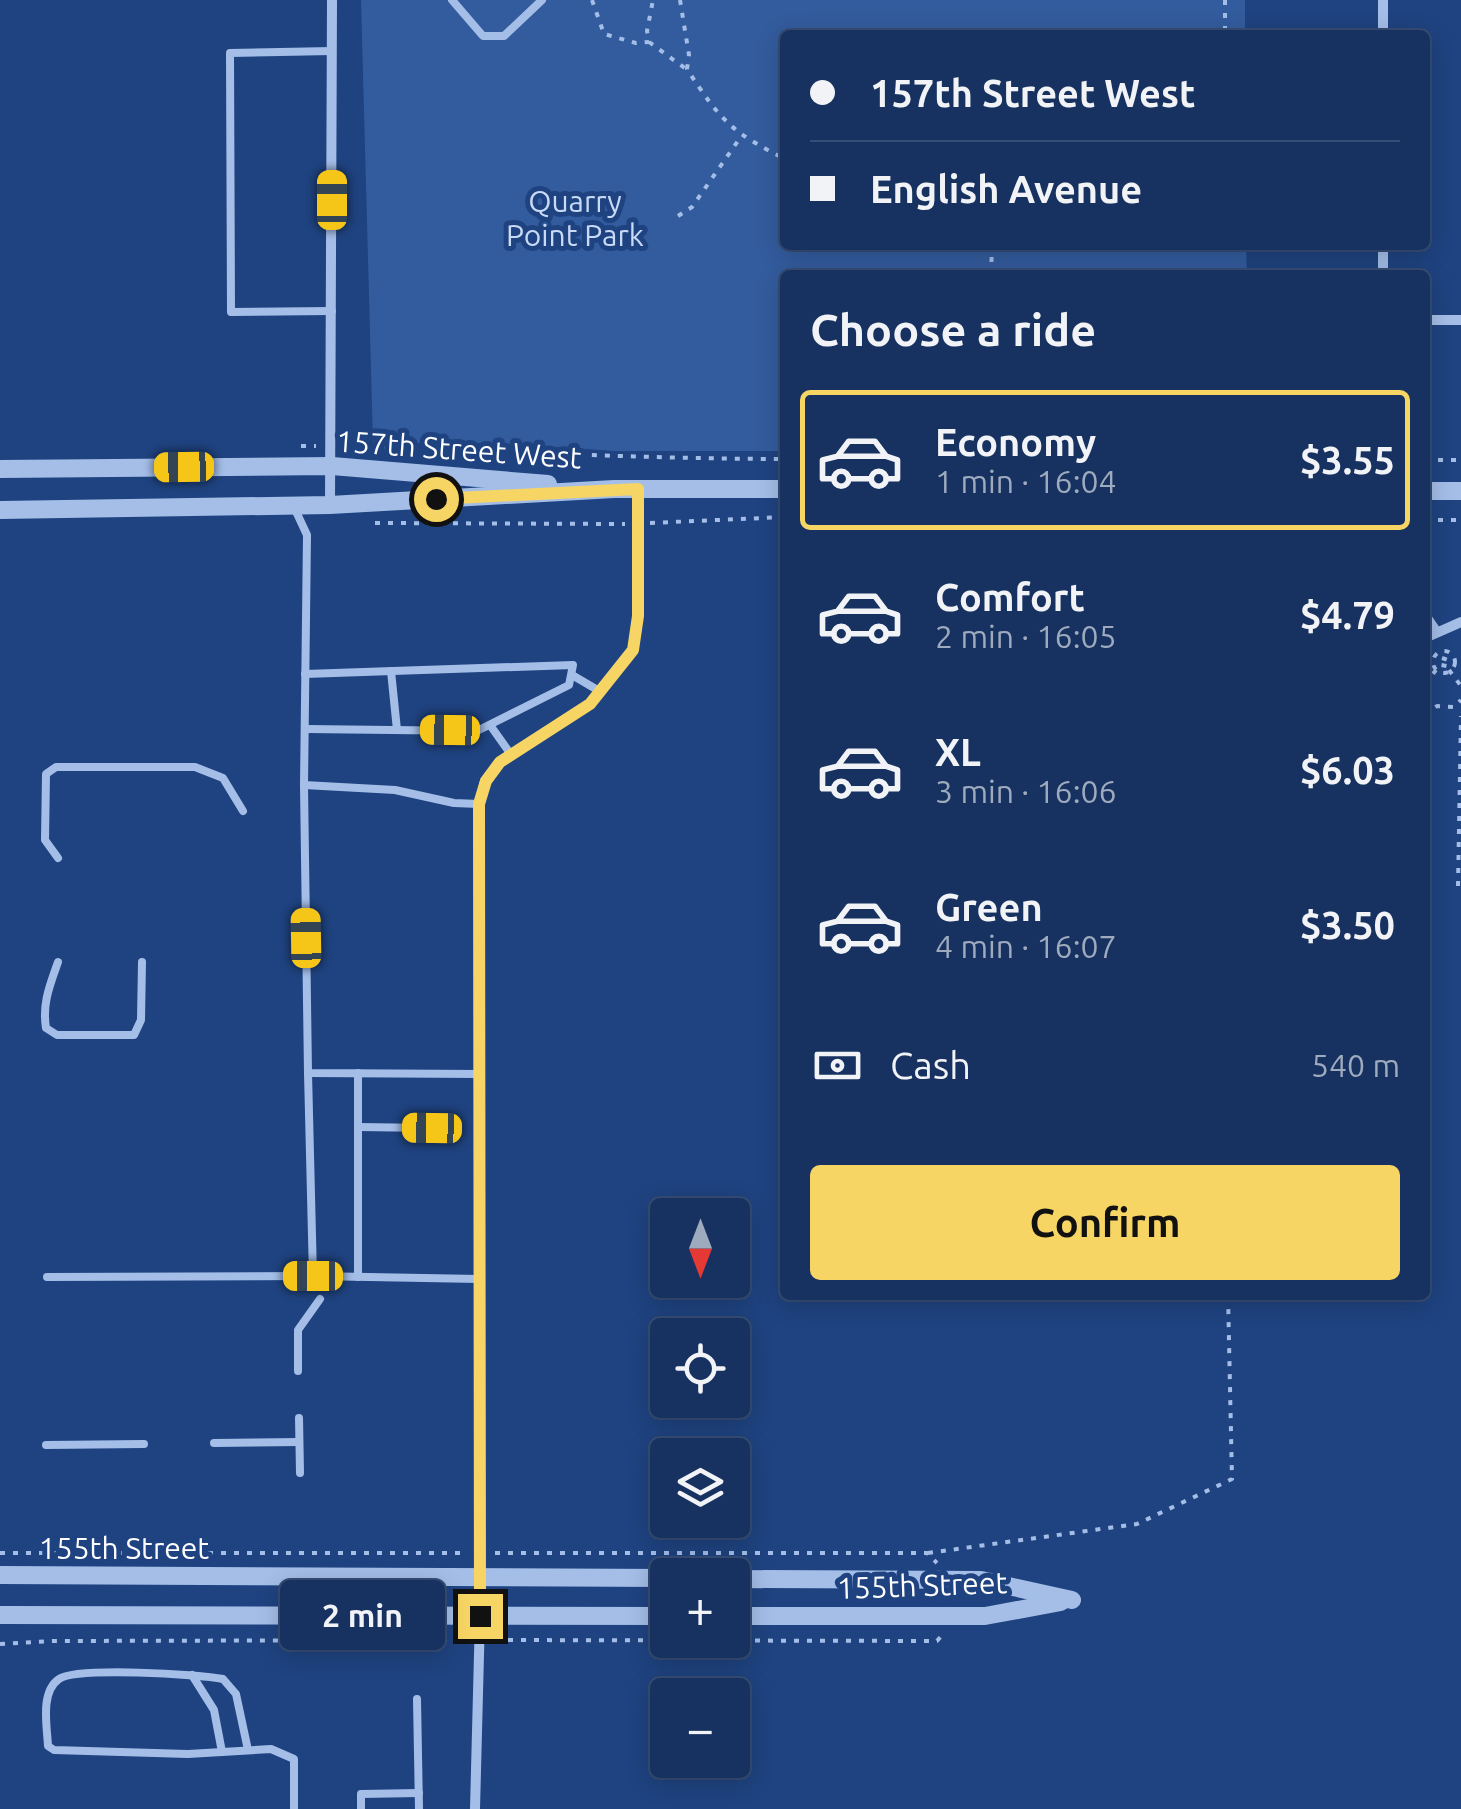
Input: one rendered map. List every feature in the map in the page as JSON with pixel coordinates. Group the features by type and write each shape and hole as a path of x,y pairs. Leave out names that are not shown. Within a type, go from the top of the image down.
{"street":[{"path":"330,505 332,0"},
{"path":"1383,0 1383,30"},
{"path":"1430,320 1461,320"},
{"name":"157th Street West","path":"0,469 332,466 614,489"},
{"name":"157th Street West","path":"0,510 330,505 614,489 780,490"},
{"path":"474,1809 480,1616 479,804 486,781 500,762 590,704 633,650 638,616 638,489"},
{"path":"1430,491 1461,490"},
{"path":"1430,622 1436,631"},
{"path":"1430,635 1461,622"},
{"name":"155th Street","path":"0,1575 650,1578"},
{"name":"155th Street","path":"750,1579 980,1580 1072,1600 985,1616 750,1616"},
{"path":"0,1615 650,1616"}],"lane":[{"path":"452,0 483,36 504,36 542,0"},
{"path":"332,51 230,53 230,88 231,312 332,310"},
{"path":"293,506 306,535 304,785 313,1276"},
{"path":"305,674 573,666 569,685 478,731 306,729"},
{"path":"391,671 397,730"},
{"path":"572,675 601,692"},
{"path":"490,724 512,756"},
{"path":"58,858 45,840 46,774 56,767 211,770 231,787 243,811"},
{"path":"304,785 396,790 454,803 479,804"},
{"path":"58,962 45,997 44,1014 46,1028 57,1035 134,1034 141,1020 142,962"},
{"path":"308,1073 479,1074"},
{"path":"358,1073 358,1277"},
{"path":"358,1127 432,1128"},
{"path":"47,1277 479,1279"},
{"path":"298,1370 298,1330 320,1300"},
{"path":"299,1418 300,1473"},
{"path":"214,1443 300,1442"},
{"path":"46,1445 144,1444"},
{"path":"248,1750 236,1694 223,1678 118,1673 57,1680 48,1693 48,1746 54,1750 188,1754 272,1749 294,1759 294,1809"},
{"path":"192,1675 214,1710 222,1752"},
{"path":"417,1699 419,1809"},
{"path":"362,1809 361,1794 419,1794"}],"path":[{"path":"592,0 604,34 636,43 650,42"},
{"path":"653,0 647,31 650,42 687,69 719,117 740,137 780,157"},
{"path":"680,0 690,56 687,69"},
{"path":"1225,0 1226,30"},
{"path":"678,216 692,207 740,137"},
{"path":"357,447 649,459 780,459"},
{"path":"1430,460 1461,460"},
{"path":"663,523 780,517"},
{"path":"1430,520 1461,520"},
{"path":"375,523 609,524"},
{"path":"1446,651 1454,656 1456,662 1451,672 1436,670 1433,661 1438,653 1446,651"},
{"path":"1454,656 1461,653"},
{"path":"1447,666 1461,686"},
{"path":"1430,678 1436,670"},
{"path":"1430,712 1438,706 1454,707 1461,700"},
{"path":"1458,886 1461,716"},
{"path":"927,1553 1137,1524 1232,1479 1228,1300"}],"green space":[{"name":"Quarry Point Park","path":"361,0 1245,0 1245,30 780,30 780,250 1246,250 1247,270 780,270 780,451 615,451 497,443 373,443"}],"route":[{"path":"436,499 638,489 638,616 633,650 618,674 590,704 500,762 486,781 479,804 480,1616"}]}
